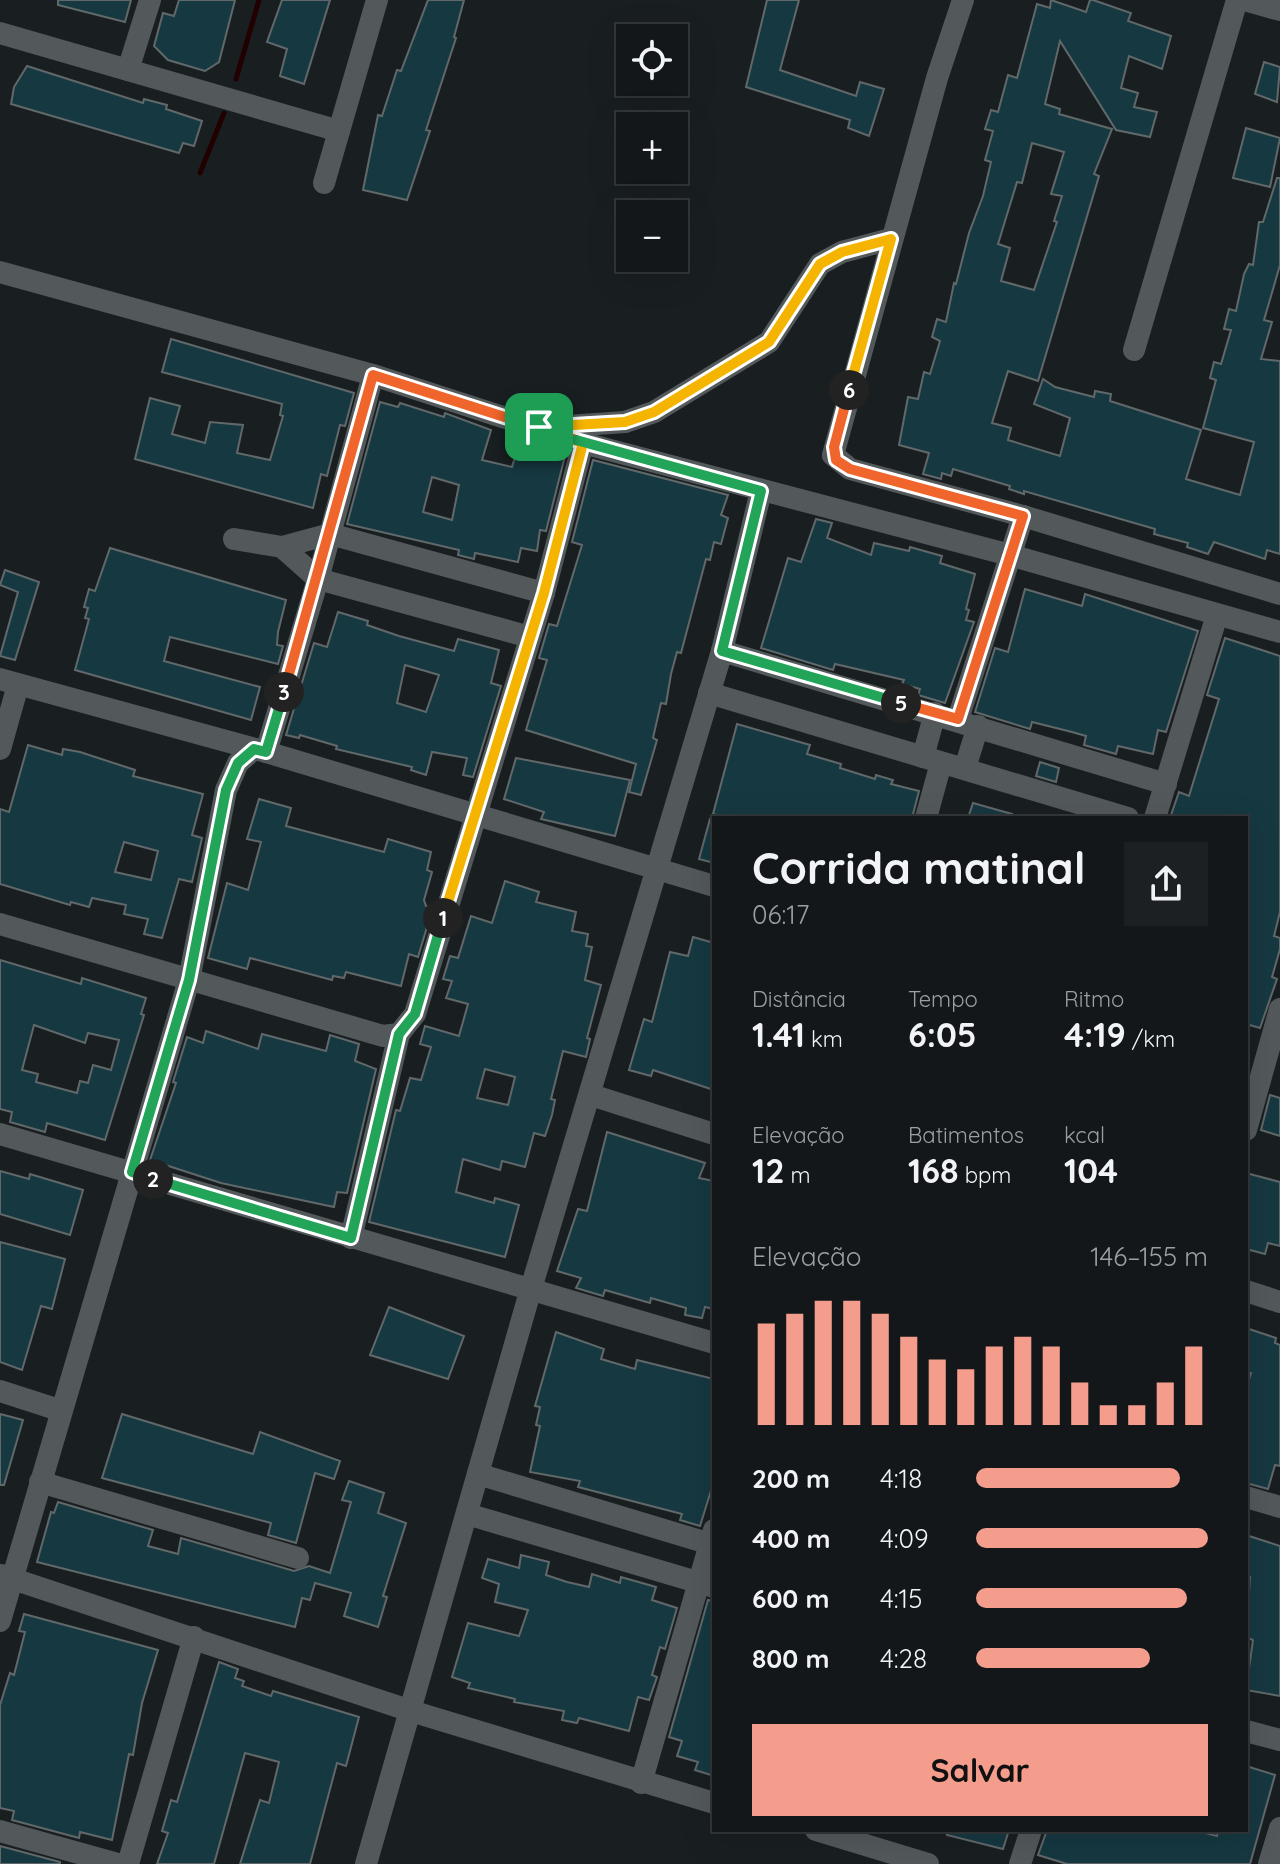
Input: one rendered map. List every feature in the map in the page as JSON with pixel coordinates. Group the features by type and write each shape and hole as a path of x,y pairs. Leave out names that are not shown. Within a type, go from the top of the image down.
{"street":[{"path":"128,70 150,0"},
{"path":"324,183 377,0"},
{"path":"963,0 891,239 833,455 850,469 1023,516 1280,594"},
{"path":"1134,350 1237,0"},
{"path":"1244,0 1280,10"},
{"path":"0,33 339,131"},
{"path":"539,427 625,422 654,412 769,342 820,264 842,252 891,239"},
{"path":"0,272 373,375 583,443 1010,555 1280,632"},
{"path":"0,1621 7,1577 40,1482 189,980 226,790 238,763 260,750 318,579 373,375"},
{"path":"351,1238 399,1034 415,1014 473,816 544,593 583,443"},
{"path":"366,1864 530,1292 722,651 761,491"},
{"path":"965,768 968,723 1010,555 1023,516"},
{"path":"234,539 282,547 330,534 544,593"},
{"path":"282,547 318,579 530,637"},
{"path":"1156,816 1217,615"},
{"path":"722,651 1166,784"},
{"path":"0,749 9,682 260,750 712,885"},
{"path":"709,693 1121,816"},
{"path":"926,816 935,713"},
{"path":"0,924 383,1036 399,1034"},
{"path":"1248,1122 1264,1055 1280,1009"},
{"path":"591,1095 712,1133"},
{"path":"0,1134 530,1292 712,1342"},
{"path":"1248,1292 1280,1302"},
{"path":"0,1391 59,1410"},
{"path":"478,1474 712,1539"},
{"path":"40,1482 298,1558"},
{"path":"1248,1498 1280,1507"},
{"path":"467,1514 706,1584"},
{"path":"641,1783 706,1584 712,1545"},
{"path":"7,1577 411,1711 712,1802"},
{"path":"128,1864 194,1637"},
{"path":"1248,1732 1280,1740"},
{"path":"1269,1864 1280,1828"},
{"path":"0,1831 118,1864"},
{"path":"830,1832 859,1836 928,1864"},
{"path":"1020,1864 1030,1832"}],"building":[{"path":"58,0 131,0 125,22 58,5"},
{"path":"179,0 235,0 219,62 205,71 168,60 154,46 163,13 174,16"},
{"path":"282,0 330,0 304,84 280,76 287,49 267,42"},
{"path":"428,0 464,0 456,38 426,130 430,131 407,200 363,190 378,115 382,116 397,70 401,71"},
{"path":"767,0 799,0 780,70 856,96 860,82 884,89 869,136 848,128 850,120 746,87"},
{"path":"1051,0 1086,12 1090,0 1093,0 1131,13 1128,21 1171,36 1162,69 1129,56 1121,88 1138,93 1134,107 1157,112 1150,137 1116,130 1060,41 1045,104 1060,109 1059,114 1112,129 1094,174 1099,176 1038,381 1008,371 992,423 1011,428 1008,440 1060,456 1070,418 1034,404 1043,379 1055,387 1094,397 1095,391 1111,394 1110,401 1201,430 1186,479 1240,495 1254,442 1203,428 1216,380 1210,378 1214,362 1221,364 1231,330 1224,329 1229,309 1236,311 1244,274 1249,264 1253,265 1259,222 1263,222 1277,178 1280,178 1280,265 1264,320 1272,322 1261,359 1280,361 1280,554 1267,550 1265,559 1214,542 1208,554 1187,547 1188,543 1154,534 1155,529 1024,491 1024,494 1009,489 1010,486 953,469 951,476 942,473 941,479 923,474 929,453 899,445 908,397 918,399 924,372 930,374 940,341 932,337 937,319 946,322 954,283 983,196 991,162 985,160 993,131 985,129 991,110 998,112 1008,75 1017,78 1037,4 1050,8","holes":["1032,143 1064,152 1051,194 1062,196 1054,221 1057,222 1034,290 1001,281 1010,248 998,244 1017,182 1022,183"]},
{"path":"1264,62 1280,67 1277,102 1255,94"},
{"path":"27,66 143,103 144,99 167,105 166,109 202,121 194,146 183,143 179,153 11,104 14,87"},
{"path":"1246,128 1280,138 1270,187 1233,178"},
{"path":"171,339 354,393 345,426 340,425 327,476 321,474 313,508 135,459 150,398 180,406 172,434 205,443 210,422 243,425 237,453 270,460 283,416 280,415 282,404 162,372"},
{"path":"380,402 398,407 400,403 444,417 445,413 491,430 482,460 512,467 519,444 555,453 556,449 566,452 546,531 540,530 537,551 521,548 518,562 475,553 474,559 458,555 459,550 347,524","holes":["432,477 459,485 452,520 423,512"]},
{"path":"593,460 728,495 721,515 728,518 721,544 714,542 710,560 706,559 681,653 677,652 666,704 661,703 653,738 657,740 641,795 629,792 636,764 526,730 547,660 539,658 549,624 557,626 582,545 572,542"},
{"path":"816,519 832,523 827,538 871,555 874,543 909,551 910,547 942,556 940,563 975,574 966,609 969,610 966,620 974,622 945,703 918,695 920,689 902,684 904,680 835,664 833,670 761,648 788,558 801,562"},
{"path":"110,548 286,600 278,632 277,645 283,646 278,664 170,637 164,661 260,687 251,720 75,670 89,619 85,618 88,608 84,607 89,589 95,591"},
{"path":"5,570 39,582 15,660 0,656 18,592 0,585"},
{"path":"1025,589 1082,606 1085,594 1198,631 1166,732 1158,730 1153,754 1118,746 1116,754 1084,745 1086,736 1032,722 1030,729 975,712 995,648 1008,652"},
{"path":"338,612 368,621 367,625 399,636 454,651 458,639 499,650 491,683 501,686 473,777 463,775 467,758 432,752 426,775 411,770 412,767 336,749 337,746 300,735 299,738 286,735 314,643 327,647","holes":["405,665 439,675 426,712 397,703"]},
{"path":"1225,638 1280,656 1280,912 1274,936 1280,938 1280,949 1272,977 1277,979 1260,1028 1248,1025 1248,816 1171,816 1179,792 1189,796 1219,699 1207,695"},
{"path":"737,724 810,745 807,754 841,764 840,768 875,779 876,775 893,780 891,784 919,791 913,816 713,814"},
{"path":"28,745 62,755 63,749 80,752 135,770 133,776 203,794 192,835 202,838 192,882 179,879 162,938 144,934 148,919 124,914 126,905 92,898 89,907 71,902 70,905 0,884 0,809 9,812","holes":["124,842 158,851 151,880 115,872"]},
{"path":"516,758 630,780 615,836 541,819 544,812 504,799"},
{"path":"1040,762 1059,768 1056,782 1036,776"},
{"path":"259,799 291,808 286,826 384,852 388,839 431,852 427,870 432,872 424,900 426,906 433,907 418,957 409,954 401,986 346,972 344,978 333,976 332,980 250,958 247,969 208,958 227,883 248,890 261,842 247,839"},
{"path":"973,803 1012,814 1012,816 969,816"},
{"path":"710,819 712,820 712,862 699,859"},
{"path":"505,881 539,892 536,902 576,912 572,931 588,934 586,946 592,947 585,980 601,985 587,1038 590,1039 586,1057 563,1051 551,1099 555,1100 552,1115 545,1136 534,1133 525,1167 502,1161 500,1170 463,1159 456,1192 494,1203 495,1198 519,1205 505,1257 369,1222 396,1110 400,1111 410,1078 421,1080 431,1047 420,1044 425,1026 459,1036 468,1004 446,998 452,981 443,979 450,956 458,958 471,916 492,923","holes":["485,1069 515,1077 508,1105 477,1098"]},
{"path":"693,937 712,942 712,1089 653,1070 651,1076 629,1070 644,1019 652,1022 670,952 688,956"},
{"path":"0,960 81,984 82,978 146,998 141,1014 144,1015 105,1140 47,1123 45,1132 10,1122 12,1112 0,1109","holes":["34,1025 85,1043 88,1033 119,1040 111,1070 93,1065 88,1083 80,1081 77,1093 36,1082 38,1074 22,1070"]},
{"path":"206,1031 258,1049 262,1034 326,1051 330,1035 359,1044 355,1061 376,1069 347,1193 337,1192 334,1207 221,1183 150,1160 176,1083 173,1082 187,1037 203,1043"},
{"path":"1270,1095 1280,1098 1280,1136 1261,1130"},
{"path":"607,1132 705,1163 699,1178 712,1181 712,1309 705,1307 702,1318 685,1315 686,1308 651,1298 650,1303 605,1290 603,1296 576,1288 581,1278 557,1271 578,1209 587,1211"},
{"path":"0,1171 29,1179 30,1174 83,1190 70,1235 0,1214"},
{"path":"1248,1174 1280,1182 1280,1246 1268,1243 1265,1254 1248,1250"},
{"path":"0,1242 65,1259 52,1309 41,1306 22,1370 0,1362"},
{"path":"389,1307 464,1336 448,1379 370,1355"},
{"path":"1248,1329 1276,1338 1275,1343 1280,1345 1280,1466 1275,1465 1268,1489 1248,1484 1248,1383 1251,1373 1248,1372"},
{"path":"556,1332 604,1349 601,1359 635,1369 637,1360 712,1379 712,1487 700,1526 680,1520 682,1514 578,1487 580,1481 530,1472 540,1426 536,1425 540,1407 535,1406"},
{"path":"0,1414 23,1420 4,1485 0,1485"},
{"path":"122,1414 253,1454 260,1432 340,1461 334,1479 315,1473 296,1543 268,1535 271,1523 102,1478"},
{"path":"349,1481 384,1493 378,1513 406,1523 383,1596 387,1597 378,1627 344,1616 351,1593 315,1583 310,1600 302,1598 295,1627 37,1562 51,1512 54,1513 58,1502 153,1530 148,1546 178,1554 181,1538 294,1571 309,1566 330,1573 351,1502 342,1500"},
{"path":"1248,1536 1280,1546 1280,1696 1248,1690 1253,1640 1248,1638"},
{"path":"521,1555 549,1562 546,1575 567,1582 589,1587 592,1574 620,1583 621,1577 656,1587 652,1600 677,1608 665,1649 660,1647 652,1675 657,1677 649,1700 638,1697 629,1731 579,1718 577,1723 562,1720 564,1711 514,1702 515,1699 468,1688 470,1683 452,1677 468,1623 519,1636 528,1610 495,1602 499,1584 482,1578 488,1559 519,1568"},
{"path":"708,1600 712,1601 712,1775 695,1770 698,1762 677,1756 682,1741 669,1737"},
{"path":"24,1614 158,1650 142,1703 133,1755 129,1754 112,1840 80,1832 79,1838 12,1820 14,1811 0,1808 0,1705 10,1673 14,1675 25,1632 19,1631"},
{"path":"219,1662 238,1669 235,1678 244,1681 242,1686 271,1696 273,1691 359,1717 346,1766 337,1763 310,1864 240,1864 260,1800 269,1803 279,1762 245,1753 214,1864 157,1864 168,1833 162,1831 171,1800 177,1802"},
{"path":"1248,1767 1275,1775 1250,1864 1067,1864 1038,1855 1046,1832 1202,1832 1217,1836 1218,1832 1248,1832"},
{"path":"947,1832 1008,1832 1003,1849 947,1835"},
{"path":"0,1846 60,1862 60,1864 0,1864"}],"waterway":[{"path":"236,79 259,0"},
{"path":"200,173 224,113"}],"route":[{"path":"539,427 583,443 544,593 473,816 415,1014 399,1034 351,1238 132,1172 189,980 226,790 238,763 254,749 266,752 318,579 373,375 583,443 761,491 722,651 958,719 1023,516 850,469 833,455 837,430 891,239 842,252 820,264 808,278 790,315 769,342 654,412 625,422 539,427"}]}
